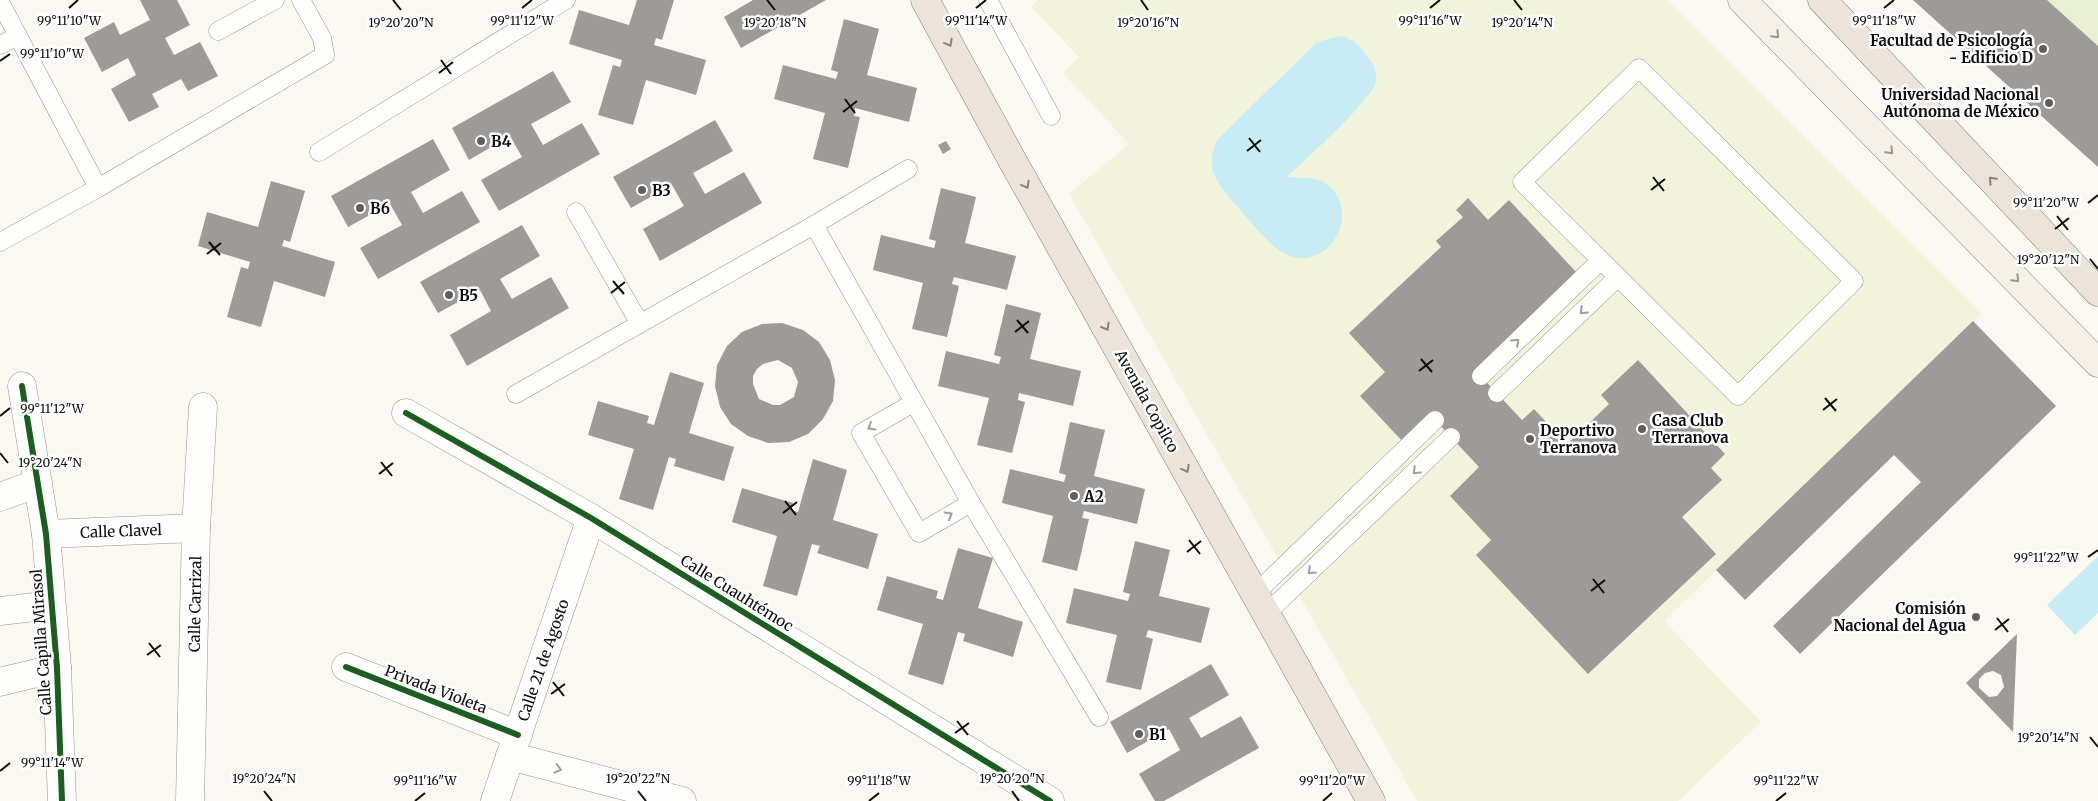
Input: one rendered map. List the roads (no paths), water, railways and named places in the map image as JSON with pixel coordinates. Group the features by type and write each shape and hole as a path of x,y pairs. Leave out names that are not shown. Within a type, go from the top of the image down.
{"main road":[{"name":"Avenida Copilco","path":"925,0 1371,801"},
{"path":"1742,0 2098,363"},
{"path":"1822,0 2098,292"}],"street":[{"name":"Calle Capilla Mirasol","path":"22,386 46,534 57,668 62,801"},
{"name":"Calle Carrizal","path":"190,801 196,528 203,407"},
{"name":"Calle Cuauhtémoc","path":"406,413 591,518 1050,801"},
{"path":"0,497 38,483"},
{"name":"Calle 21 de Agosto","path":"495,801 591,518"},
{"name":"Calle Clavel","path":"46,534 196,528"},
{"path":"0,611 51,605"},
{"name":"Privada Violeta","path":"346,667 514,746 682,801"},
{"path":"0,682 57,668"}],"lane":[{"path":"218,31 275,0"},
{"path":"0,242 98,188 325,55 322,38 301,0"},
{"path":"319,152 566,0"},
{"path":"988,0 1051,116"},
{"path":"0,2 98,188"},
{"path":"0,45 18,36"},
{"path":"1639,68 1854,281 1738,396 1601,260 1522,182 1639,68"},
{"path":"516,394 814,226 908,168"},
{"path":"576,212 640,324"},
{"path":"814,226 971,503 1099,717"},
{"path":"1481,376 1601,260"},
{"path":"1497,393 1618,277"},
{"path":"913,403 861,433 918,533 971,503"},
{"path":"1261,603 1435,420"},
{"path":"1261,603 1451,437"}],"water":[{"path":"1342,36 1350,39 1365,53 1375,69 1376,82 1362,103 1350,116 1287,177 1323,181 1337,196 1342,209 1341,223 1337,236 1328,247 1317,255 1304,258 1290,256 1268,241 1223,189 1214,175 1212,167 1213,150 1217,140 1317,42"},
{"path":"2098,556 2098,613 2075,635 2047,605"}],"place":[{"name":"Facultad de Psicología - Edificio D","path":"2043,49"},
{"name":"Universidad Nacional Autónoma de México","path":"2049,103"},
{"name":"B4","path":"481,141"},
{"name":"B3","path":"642,190"},
{"name":"B6","path":"360,208"},
{"name":"B5","path":"449,295"},
{"name":"Casa Club Terranova","path":"1642,429"},
{"name":"Deportivo Terranova","path":"1530,439"},
{"name":"A2","path":"1074,496"},
{"name":"Comisión Nacional del Agua","path":"1976,617"},
{"name":"B1","path":"1139,734"}]}
